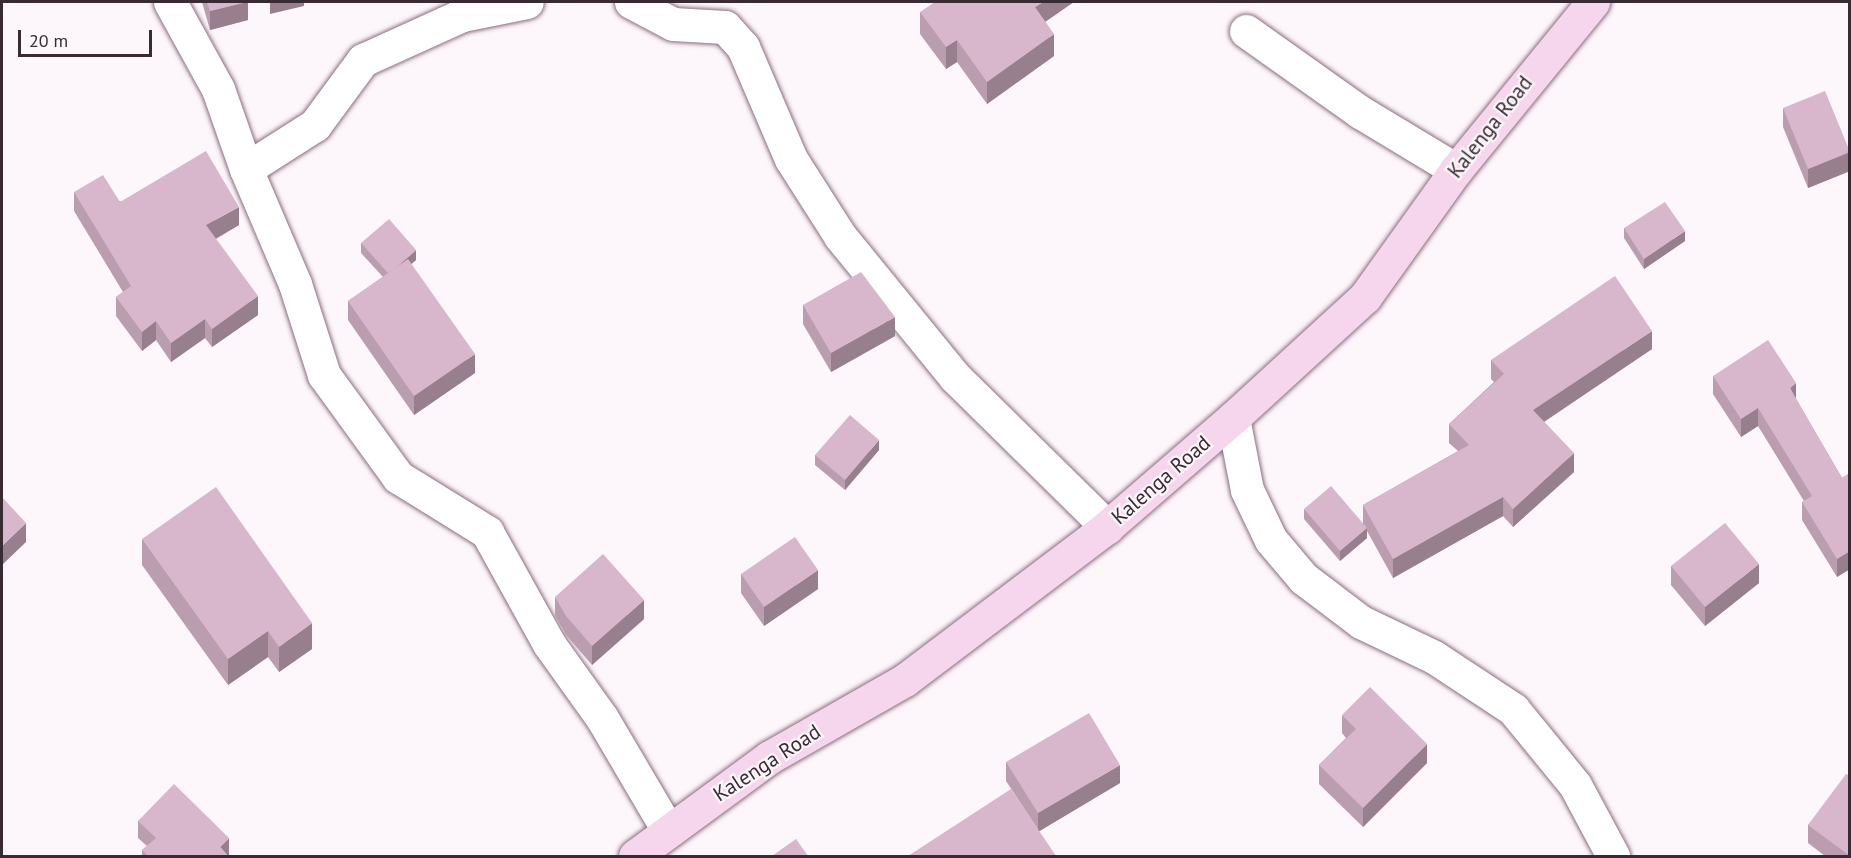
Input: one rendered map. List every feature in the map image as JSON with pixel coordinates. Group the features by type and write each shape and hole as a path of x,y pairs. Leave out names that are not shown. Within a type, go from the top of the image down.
{"main road":[{"name":"Kalenga Road","path":"635,856 770,757 905,680 1107,527 1233,418 1365,297 1456,170 1572,22 1593,2"}],"street":[{"path":"170,2 218,89 246,170 295,284 324,375 398,477 487,532 549,644 602,718 668,830"},
{"path":"246,170 315,124 363,60 465,8 527,2"},
{"path":"631,2 674,24 725,27 743,47 791,159 840,236 955,377 1107,527"},
{"path":"1246,31 1360,112 1456,170"},
{"path":"1233,418 1246,490 1271,540 1303,578 1361,622 1434,657 1513,709 1575,786 1613,856"}],"building":[{"path":"207,2 247,2 210,11"},
{"path":"935,2 1043,2 1035,7 1054,34 987,82 957,40 946,47 920,12"},
{"path":"1825,91 1850,152 1808,169 1783,108"},
{"path":"206,151 239,207 206,225 258,296 212,329 205,319 171,343 156,321 142,332 116,297 131,286 74,192 103,175 120,202"},
{"path":"1665,202 1685,231 1644,259 1624,228"},
{"path":"389,219 416,250 388,273 361,243"},
{"path":"408,259 475,354 414,396 348,301"},
{"path":"861,272 895,317 831,353 803,305"},
{"path":"1615,276 1652,331 1533,410 1574,453 1513,509 1503,497 1393,559 1363,505 1469,445 1449,424 1504,374 1491,360"},
{"path":"1768,340 1796,383 1790,388 1842,478 1850,473 1850,551 1837,559 1802,502 1812,496 1758,408 1741,419 1713,376"},
{"path":"850,415 879,440 845,480 815,455"},
{"path":"1331,486 1367,528 1340,551 1304,509"},
{"path":"216,487 312,623 279,647 268,631 228,659 142,539"},
{"path":"2,497 26,523 2,546"},
{"path":"1725,523 1759,564 1705,607 1671,566"},
{"path":"795,537 818,570 764,607 741,574"},
{"path":"603,554 644,600 592,646 566,616 555,597"},
{"path":"1370,687 1427,744 1363,808 1319,765 1356,729 1342,715"},
{"path":"1089,713 1120,765 1038,813 1006,762"},
{"path":"1846,774 1850,776 1850,856 1808,825"},
{"path":"174,784 229,838 220,847 228,856 148,856 142,850 156,838 138,821"},
{"path":"1011,789 1056,856 908,856"},
{"path":"796,839 808,856 772,856"}]}
